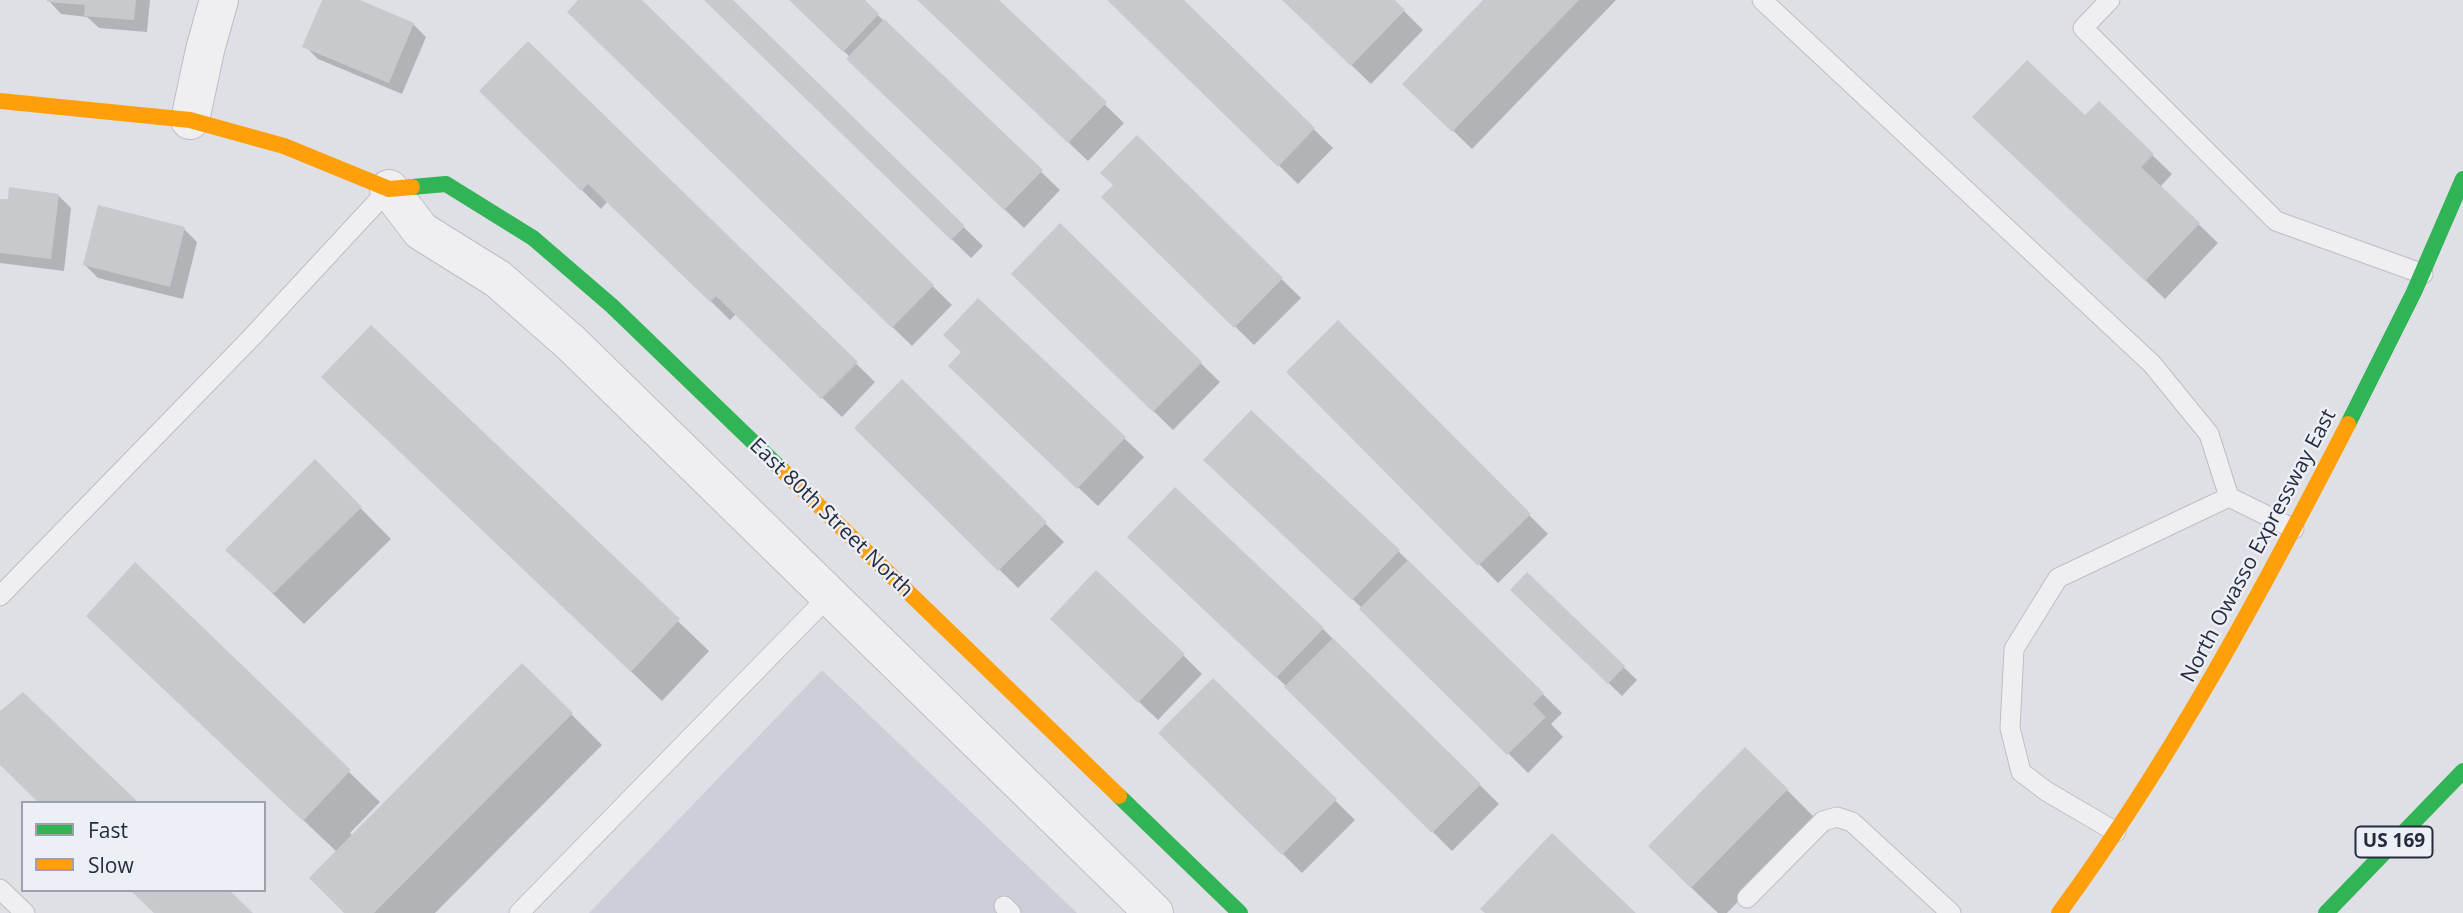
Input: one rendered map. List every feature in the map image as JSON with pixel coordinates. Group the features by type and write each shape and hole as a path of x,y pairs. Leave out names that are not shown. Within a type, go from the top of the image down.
{"main road":[{"name":"East 80th Street North","path":"0,100 190,120 284,146 389,189 446,184 543,246 612,306 1240,913"},
{"name":"North Owasso Expressway East","path":"2059,913 2175,742 2217,671 2294,529 2423,274 2463,179"},
{"name":"US 169","path":"2326,913 2463,771"}],"street":[{"path":"190,120 219,0"},
{"path":"389,189 421,231 498,279 571,343 1154,913"}],"lane":[{"path":"1762,0 2152,364 2209,435 2229,498 2294,529"},
{"path":"2110,0 2083,28 2276,221 2423,274"},
{"path":"0,596 251,338 389,189"},
{"path":"2116,832 2046,791 2021,772 2010,728 2014,649 2058,578 2229,498"},
{"path":"519,913 829,596"},
{"path":"1746,898 1823,821 1836,817 1852,822 1951,913"},
{"path":"0,889 25,913"}],"shaded area":[{"path":"822,670 1077,913 589,913"}],"building":[{"path":"47,0 136,0 134,20 84,16 85,5"},
{"path":"322,0 360,0 414,23 389,83 302,47"},
{"path":"578,0 642,0 934,285 892,328 567,12"},
{"path":"704,0 733,0 965,226 951,240"},
{"path":"789,0 865,0 879,14 843,52"},
{"path":"917,0 999,0 1107,102 1068,143"},
{"path":"1107,0 1184,0 1315,128 1278,167"},
{"path":"1282,0 1395,0 1405,10 1351,66"},
{"path":"1483,0 1579,0 1452,132 1402,84"},
{"path":"884,19 1043,170 1004,210 846,59"},
{"path":"528,41 858,362 821,399 716,296 710,302 588,184 581,191 479,91"},
{"path":"2027,60 2085,115 2099,101 2154,154 2141,167 2200,223 2145,281 1972,117"},
{"path":"1137,135 1283,278 1234,328 1101,197 1113,185 1100,173"},
{"path":"9,187 59,194 51,259 0,253 0,199 8,199"},
{"path":"98,205 185,227 170,287 83,265"},
{"path":"1060,223 1202,362 1153,412 1011,274"},
{"path":"978,298 1126,437 1077,489 948,366 961,352 943,335"},
{"path":"1338,320 1531,514 1478,566 1286,372"},
{"path":"371,325 680,619 631,672 321,377"},
{"path":"902,379 1047,522 998,571 854,428"},
{"path":"1251,410 1400,550 1352,600 1203,460"},
{"path":"315,459 362,507 273,594 225,550"},
{"path":"1175,487 1324,628 1276,678 1127,537"},
{"path":"1408,560 1544,693 1533,704 1546,717 1507,755 1359,609"},
{"path":"135,562 351,770 303,821 86,616"},
{"path":"1096,570 1185,654 1138,703 1050,619"},
{"path":"1527,572 1625,666 1608,684 1510,590"},
{"path":"1333,638 1481,784 1432,833 1284,687"},
{"path":"522,663 573,713 374,913 344,913 309,878"},
{"path":"1213,678 1337,799 1282,855 1158,733"},
{"path":"23,692 137,801 37,801 0,765 0,711"},
{"path":"1745,747 1788,789 1691,888 1648,846"},
{"path":"1552,833 1636,913 1485,913 1480,909"},
{"path":"132,892 231,892 253,913 154,913"}],"traffic: fast":[{"path":"2348,424 2414,292 2463,179"},
{"path":"412,187 446,184 533,238 612,306 783,471"},
{"path":"2326,913 2463,771"},
{"path":"1119,796 1240,913"}],"traffic: slow":[{"path":"0,101 190,120 284,146 389,189 412,187"},
{"path":"2059,913 2140,795 2177,735 2248,612 2348,424"},
{"path":"783,471 1119,796"}]}
